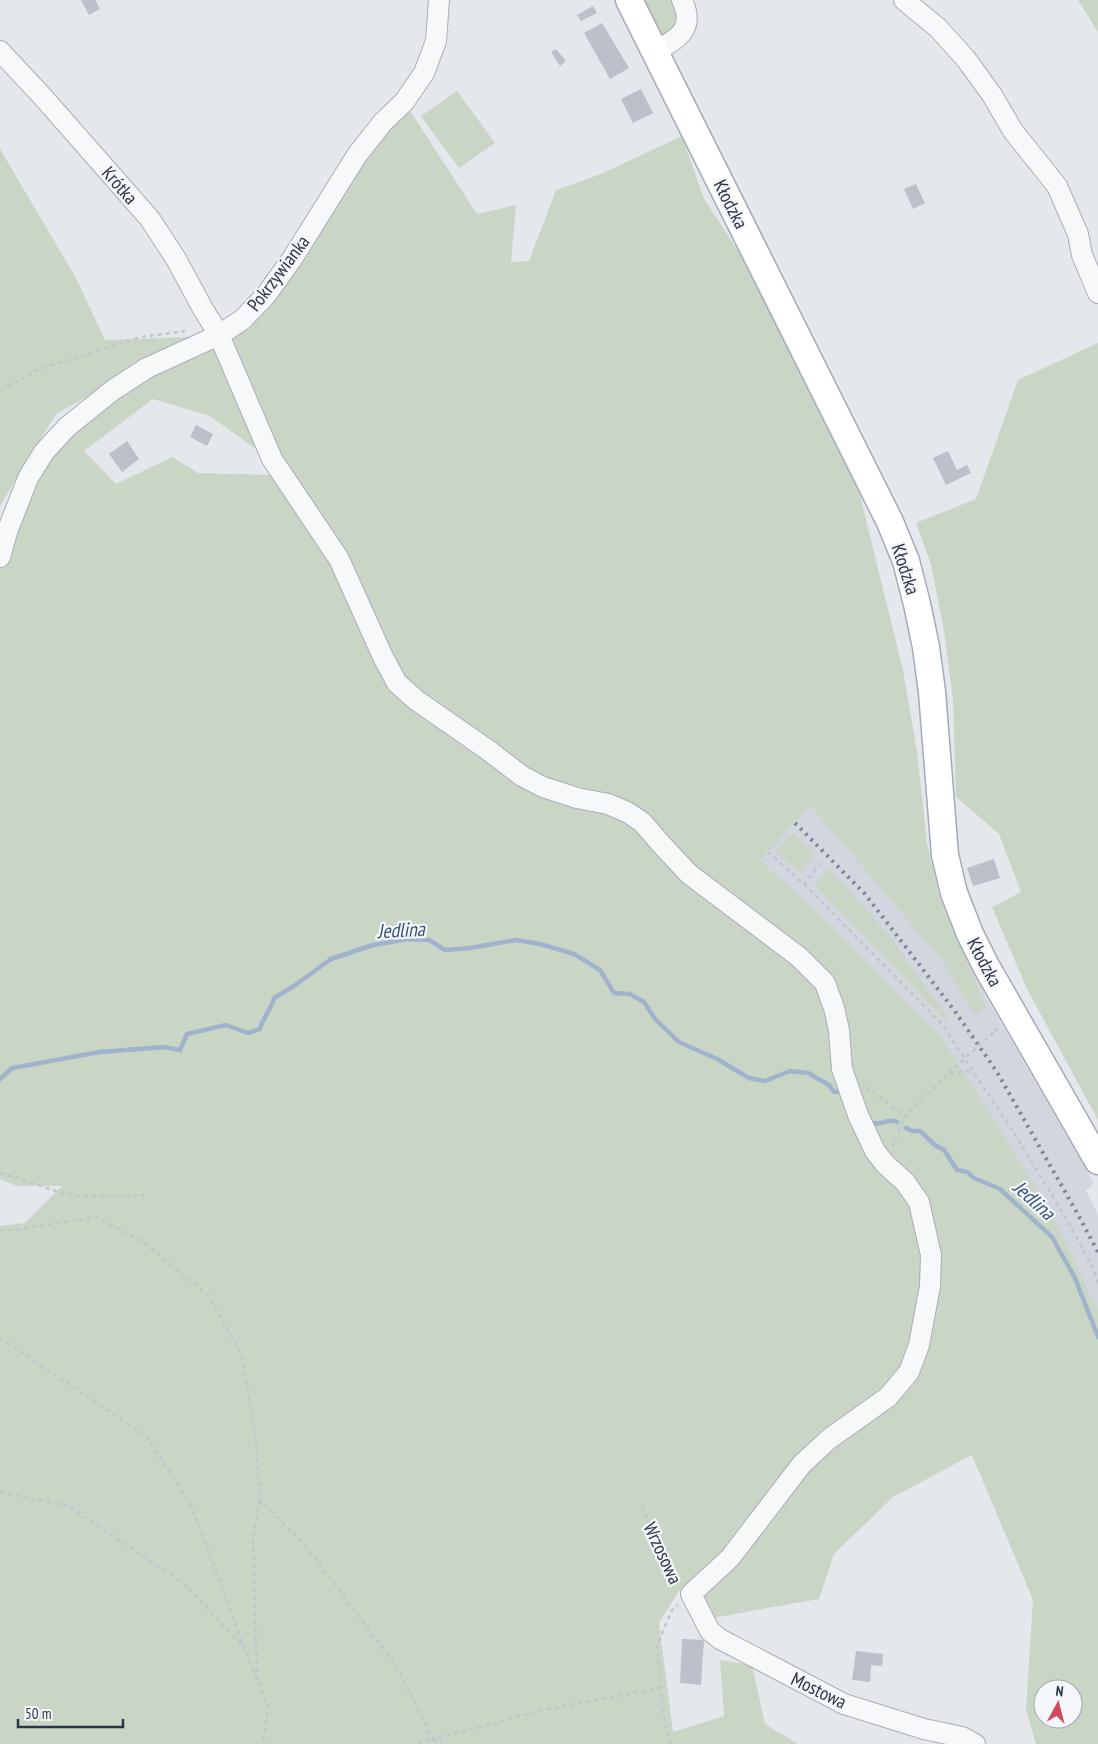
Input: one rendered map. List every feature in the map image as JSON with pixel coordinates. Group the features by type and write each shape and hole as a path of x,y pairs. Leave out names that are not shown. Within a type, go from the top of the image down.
{"main road":[{"name":"Kłodzka","path":"629,0 890,522 918,604 926,647 932,692 945,855 954,893 970,934 986,966 1098,1161"}],"street":[{"name":"Pokrzywianka","path":"0,557 7,532 28,478 44,452 67,427 113,390 147,368 219,335 242,320 266,296 292,259 357,155 382,122 404,102 424,73 436,41 440,0"},
{"path":"654,52 675,40 684,29 688,14 682,0"},
{"path":"904,0 938,28 966,59 992,95 1013,130 1057,186 1076,228 1082,255 1098,293"},
{"name":"Krótka","path":"0,51 150,219 176,259 219,335 272,459 339,559 398,683 416,700 522,776 543,787 577,798 608,804 627,812 642,822 690,874 800,957 825,983 839,1030 842,1069 858,1115 875,1151 885,1164 906,1182 920,1202 931,1255 930,1286 919,1345 909,1372 888,1397 829,1438 802,1464 730,1558 687,1597"},
{"name":"Mostowa","path":"687,1597 710,1630 720,1639 844,1704 924,1729 962,1737 975,1744"}],"path":[{"path":"0,390 49,366 141,337 186,331"},
{"path":"768,852 804,885 941,1023 1066,1218 1093,1268 1098,1283"},
{"path":"804,885 820,863"},
{"path":"885,1164 905,1116 995,1031"},
{"path":"842,1069 905,1116"},
{"path":"949,1073 973,1071"},
{"path":"0,1173 22,1178 60,1192 89,1195 144,1195"},
{"path":"0,1230 13,1230 96,1217 144,1242 208,1295 242,1355 256,1442 260,1500 253,1537 258,1681"},
{"path":"0,1338 146,1436 191,1505 268,1706 262,1744"},
{"path":"0,1492 69,1506 183,1583 244,1647"},
{"path":"260,1500 304,1544 396,1665 433,1739 441,1744"},
{"name":"Wrzosowa","path":"642,1507 687,1597"},
{"path":"670,1744 662,1708 657,1646 672,1610 687,1597"},
{"path":"418,1744 548,1710 660,1688"}],"shaded area":[{"path":"761,767 926,865 987,999 1094,1183 1086,1190 1098,1215 1098,1449 683,839"}],"green space":[{"path":"642,0 676,0 682,21 662,38"},
{"path":"1078,0 1098,0 1098,32"},
{"path":"457,91 495,143 459,168 421,116"},
{"path":"407,106 477,214 516,205 511,262 529,261 556,190 601,174 682,136 704,199 754,275 857,483 903,670 917,751 927,843 941,903 986,1007 974,1015 944,963 812,807 801,816 760,861 829,923 905,1002 940,1035 1048,1206 1098,1311 1098,1744 1036,1744 1026,1710 1033,1600 972,1455 893,1497 834,1554 819,1599 712,1618 699,1579 679,1591 659,1623 673,1732 724,1716 720,1660 752,1665 765,1724 798,1744 0,1744 0,1226 25,1223 62,1186 17,1186 0,1179 0,570 10,533 44,458 115,393 244,322 359,157","holes":["153,399 210,416 256,449 271,475 198,473 172,457 116,484 84,451"]},
{"path":"0,149 76,278 105,340 191,337 187,342 56,414 0,506"},
{"path":"1098,343 1098,1120 1027,989 992,907 1021,892 999,834 956,797 953,700 944,631 931,564 916,523 976,499 1018,380"},
{"path":"793,833 814,853 802,874 774,851"},
{"path":"828,868 890,936 948,1018 943,1018 815,886"}],"building":[{"path":"81,0 95,0 100,9 89,15"},
{"path":"593,6 597,13 581,21 577,15"},
{"path":"602,23 629,68 610,79 584,33"},
{"path":"556,49 566,61 560,66 551,52"},
{"path":"641,89 653,113 633,123 621,99"},
{"path":"916,184 925,203 913,209 904,189"},
{"path":"196,425 213,434 207,446 190,437"},
{"path":"127,441 139,459 122,472 109,454"},
{"path":"948,451 957,470 967,465 971,473 946,485 933,458"},
{"path":"994,859 1000,878 973,886 967,868"},
{"path":"682,1639 704,1640 701,1685 680,1683"},
{"path":"856,1651 883,1654 882,1666 871,1665 870,1682 852,1680"}],"waterway":[{"name":"Jedlina","path":"0,1079 12,1068 100,1052 164,1047 180,1050 187,1034 226,1025 248,1033 260,1029 274,998 331,959 373,945 408,939 429,940 445,950 470,948 516,940 540,944 574,954 600,970 614,993 630,994 644,1002 655,1019 679,1042 717,1059 749,1078 765,1081 790,1071 808,1073 829,1085 834,1092 843,1091"},
{"name":"Jedlina","path":"869,1121 873,1123 897,1122"},
{"name":"Jedlina","path":"906,1128 912,1131 920,1131 935,1145 944,1150 957,1170 967,1172 974,1178 1000,1189 1052,1237 1075,1278 1098,1337"}],"railway":[{"path":"795,823 865,894 954,1010 997,1072 1098,1252"}]}
